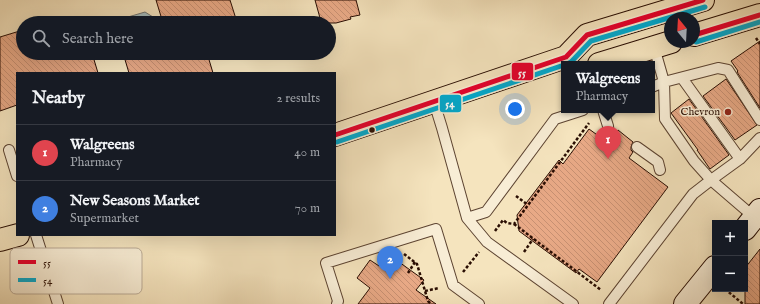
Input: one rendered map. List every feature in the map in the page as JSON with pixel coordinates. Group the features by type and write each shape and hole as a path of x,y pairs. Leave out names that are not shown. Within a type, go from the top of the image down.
{"main road":[{"path":"336,135 566,58 587,36 703,0"},
{"path":"700,33 760,15"},
{"path":"609,61 663,45"},
{"path":"566,58 580,61"},
{"path":"0,240 16,236"},
{"path":"685,304 712,271"}],"lane":[{"path":"663,45 665,119 694,161 711,180 753,218"},
{"path":"655,86 718,68 728,70 760,120"},
{"path":"682,78 740,159"},
{"path":"434,102 468,218 487,242 573,304"},
{"path":"468,218 486,212 555,120 575,113"},
{"path":"604,113 609,136 615,136"},
{"path":"609,304 693,194 740,159 760,138"},
{"path":"637,147 658,162 660,170"},
{"path":"9,150 16,173"},
{"path":"337,304 338,301 326,263 436,229 453,285 478,304"},
{"path":"36,236 40,248"},
{"path":"54,294 57,304"}],"path":[{"path":"756,38 760,44"},
{"path":"514,224 592,120"},
{"path":"524,202 528,205"},
{"path":"425,291 453,285 503,220 507,223 514,224 604,293"},
{"path":"522,256 533,239"},
{"path":"390,244 417,264 428,301 431,304"},
{"path":"408,273 415,262"},
{"path":"729,292 744,304"}],"water":[{"path":"145,12 151,16 131,16"}],"building":[{"path":"156,0 230,0 235,16 161,16"},
{"path":"315,0 356,0 360,15 350,17 351,19 336,23 336,16 319,16"},
{"path":"16,32 16,60 94,60 98,72 16,72 16,105 0,111 0,37"},
{"path":"760,41 760,108 731,61"},
{"path":"125,60 209,60 213,72 129,72"},
{"name":"Chevron","path":"726,79 757,125 735,140 703,96"},
{"path":"689,99 729,155 710,169 671,113"},
{"path":"589,129 611,145 616,144 618,141 616,134 618,130 633,142 631,150 633,152 629,158 668,187 597,282 579,269 576,273 519,231 517,215 559,160 563,164"},
{"path":"760,249 760,304 745,304 745,292 748,292 748,264"},
{"path":"388,254 424,280 416,290 436,304 358,304 370,288 357,278 370,260 379,266"}],"transit line":[{"name":"55","path":"336,135 566,57 587,35 703,0"},
{"name":"54","path":"572,61 591,41 705,7"},
{"name":"55","path":"700,33 760,15"},
{"name":"54","path":"700,41 760,22"},
{"name":"54","path":"337,142 561,66"}],"place":[{"name":"Chevron","path":"728,112"},
{"name":"Walgreens","path":"608,159"},
{"name":"New Seasons Market","path":"390,279"}]}
